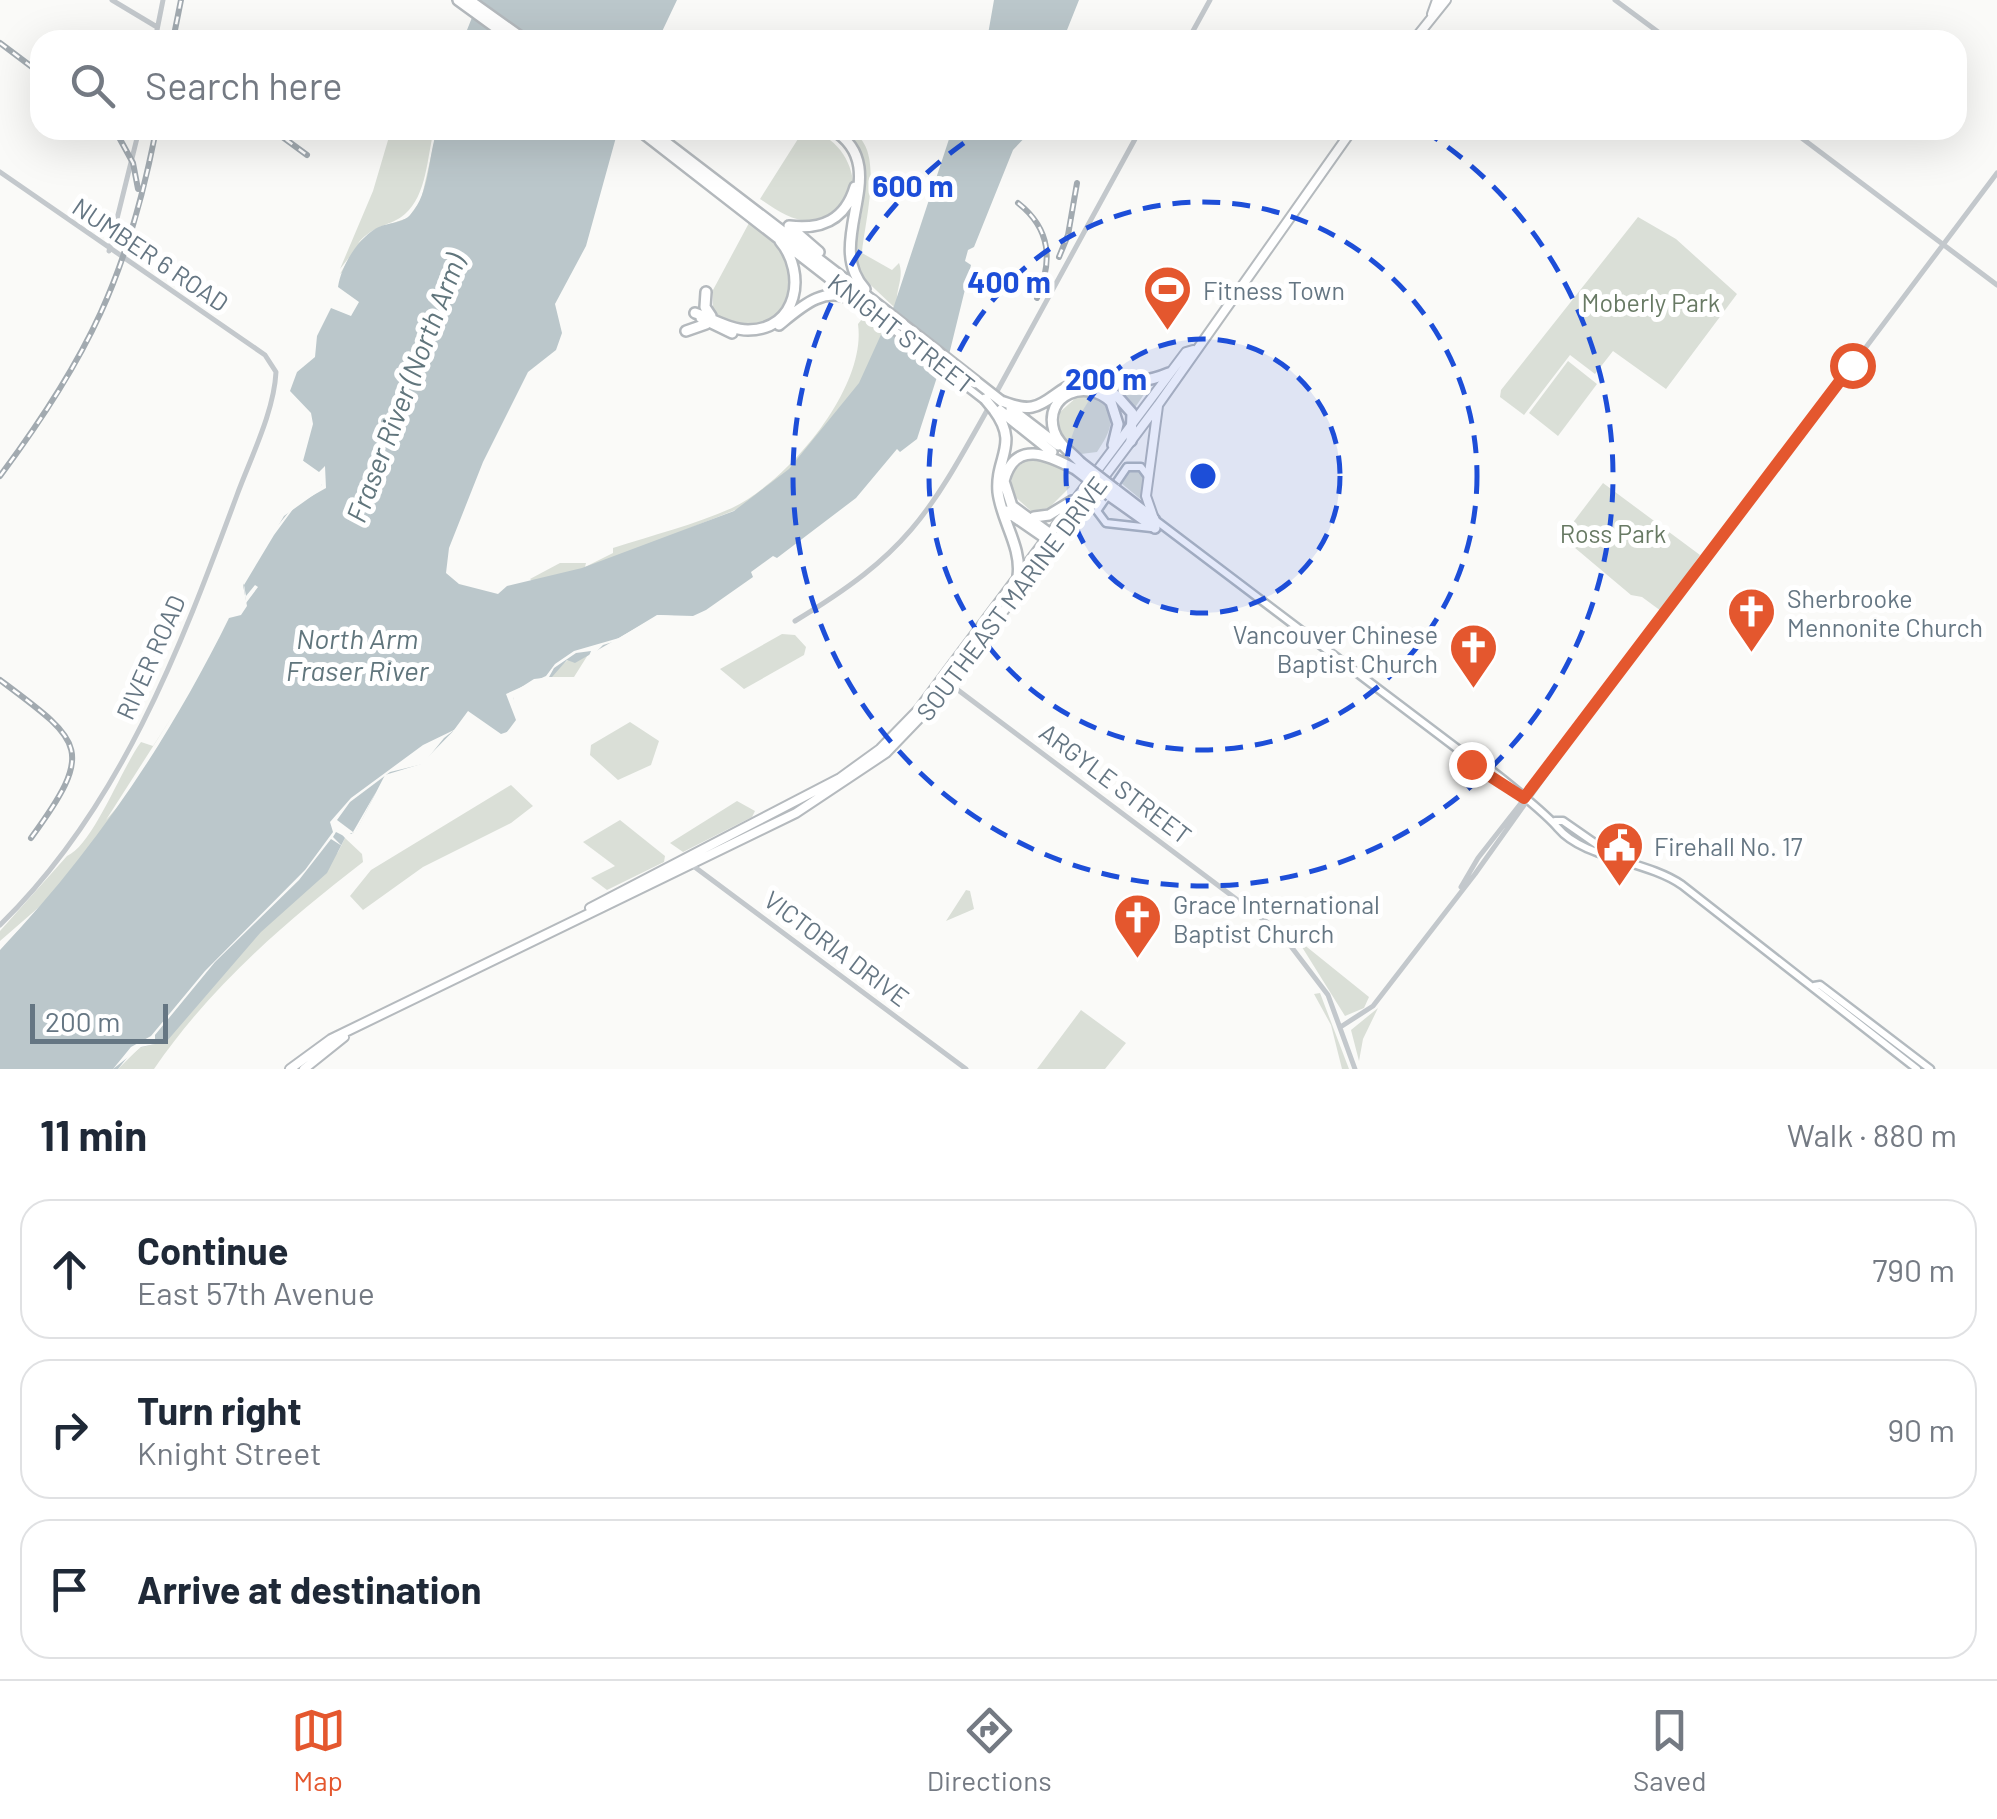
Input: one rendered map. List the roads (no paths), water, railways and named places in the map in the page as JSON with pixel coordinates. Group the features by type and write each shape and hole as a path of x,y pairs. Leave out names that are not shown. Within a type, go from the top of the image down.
{"highway":[{"path":"458,0 499,30"},
{"path":"468,0 511,30"},
{"name":"KNIGHT STREET","path":"653,140 826,263 997,406"},
{"path":"663,140 770,224 789,252 797,284 788,309 768,326 753,330 711,321 686,331"},
{"path":"770,224 830,222 843,212 855,188 851,157 836,140"},
{"path":"844,140 851,146 861,172 848,256 867,301"},
{"name":"KNIGHT STREET","path":"770,224 997,406 1155,524"},
{"path":"789,226 826,263"},
{"path":"706,292 705,307 711,321 751,336 774,329 824,295 843,294 867,301"},
{"path":"1018,576 1017,555 998,483 1008,440 997,406 1037,406 1062,389 1088,382 1136,384 1169,373"},
{"path":"1088,382 1117,396 1134,418 1131,441"},
{"path":"1077,466 1052,423 1058,404 1070,392 1091,389 1110,402 1118,424 1113,445"},
{"path":"1052,538 1008,500 1004,481 1010,466 1024,454 1040,452 1077,466"},
{"path":"1032,518 1049,515 1072,501"},
{"path":"1003,510 1052,538"}],"main road":[{"path":"1432,14 1436,0"},
{"path":"1421,30 1446,0"},
{"name":"SOUTHEAST MARINE DRIVE","path":"290,1069 331,1039 688,862 840,778 904,725 946,680 1052,538 1131,441 1345,140"},
{"name":"SOUTHEAST MARINE DRIVE","path":"946,680 1018,576 1052,538 1072,501 1113,445 1169,373 1193,350"},
{"path":"1147,475 1136,466 1124,470 1097,511 1106,523 1155,524 1146,496 1158,405"},
{"name":"KNIGHT STREET","path":"1155,524 1463,753 1470,754 1578,841 1604,855 1609,853 1667,874 1917,1069"},
{"name":"KNIGHT STREET","path":"1814,986 1820,985 1930,1069"},
{"name":"SOUTHEAST MARINE DRIVE","path":"304,1069 347,1034"}],"street":[{"path":"112,0 158,28 163,0"},
{"path":"1194,30 1210,0"},
{"path":"1615,0 1656,30"},
{"path":"109,251 137,140"},
{"path":"796,621 881,564 930,510 1134,140"},
{"path":"1804,140 1997,284"},
{"name":"NUMBER 6 ROAD","path":"0,172 109,251 265,355 276,372"},
{"path":"1342,1026 1374,1004 1997,173"},
{"path":"94,240 115,231"},
{"name":"RIVER ROAD","path":"0,926 79,829 156,700 253,450 276,372"},
{"name":"ARGYLE STREET","path":"946,680 1266,919 1310,967 1342,1026 1355,1069"},
{"name":"VICTORIA DRIVE","path":"688,862 966,1069"}],"water":[{"path":"479,0 677,0 663,30 467,30"},
{"path":"994,0 1079,0 1067,30 989,30"},
{"name":"North Arm Fraser River","path":"435,140 615,140 586,246 555,304 562,333 556,350 528,372 483,462 449,548 446,573 459,584 498,594 507,586 582,568 734,511 789,469 859,383 894,306 949,140 1022,140 1013,150 974,247 968,250 965,261 971,265 945,371 937,377 917,439 900,452 897,449 856,498 777,558 773,556 751,572 753,577 706,610 693,616 659,615 575,663 567,660 552,677 534,679 512,693 519,722 501,737 470,714 421,764 385,775 356,831 351,834 335,820 331,822 345,838 327,873 261,932 167,1041 134,1049 118,1069 0,1069 0,950 67,874 127,793 181,707 229,618 241,615 247,606 243,585 284,516 319,491 324,479 303,461 313,424 311,413 290,391 297,372 315,357 317,336 331,308 351,316 359,302 338,287 356,247 375,229 408,217 425,185"}],"railway":[{"path":"175,30 181,0"},
{"path":"0,43 30,66"},
{"path":"120,140 133,163 138,189"},
{"path":"0,476 58,393 100,313 132,229 154,140"},
{"path":"287,140 307,155"},
{"path":"1059,257 1068,235 1077,183"},
{"path":"1018,203 1037,224 1046,246 1045,271 1037,298"},
{"path":"0,680 49,718 71,749 72,765 65,784 31,838"}],"place":[{"name":"Fitness Town","path":"1168,332"},
{"name":"Sherbrooke Mennonite Church","path":"1752,654"},
{"name":"Vancouver Chinese Baptist Church","path":"1473,690"},
{"name":"Firehall No. 17","path":"1619,888"},
{"name":"Grace International Baptist Church","path":"1138,960"}],"park label":[{"name":"Moberly Park","path":"1651,302"},
{"name":"Ross Park","path":"1613,533"}],"water label":[{"name":"Fraser River (North Arm)","path":"405,388"}]}
